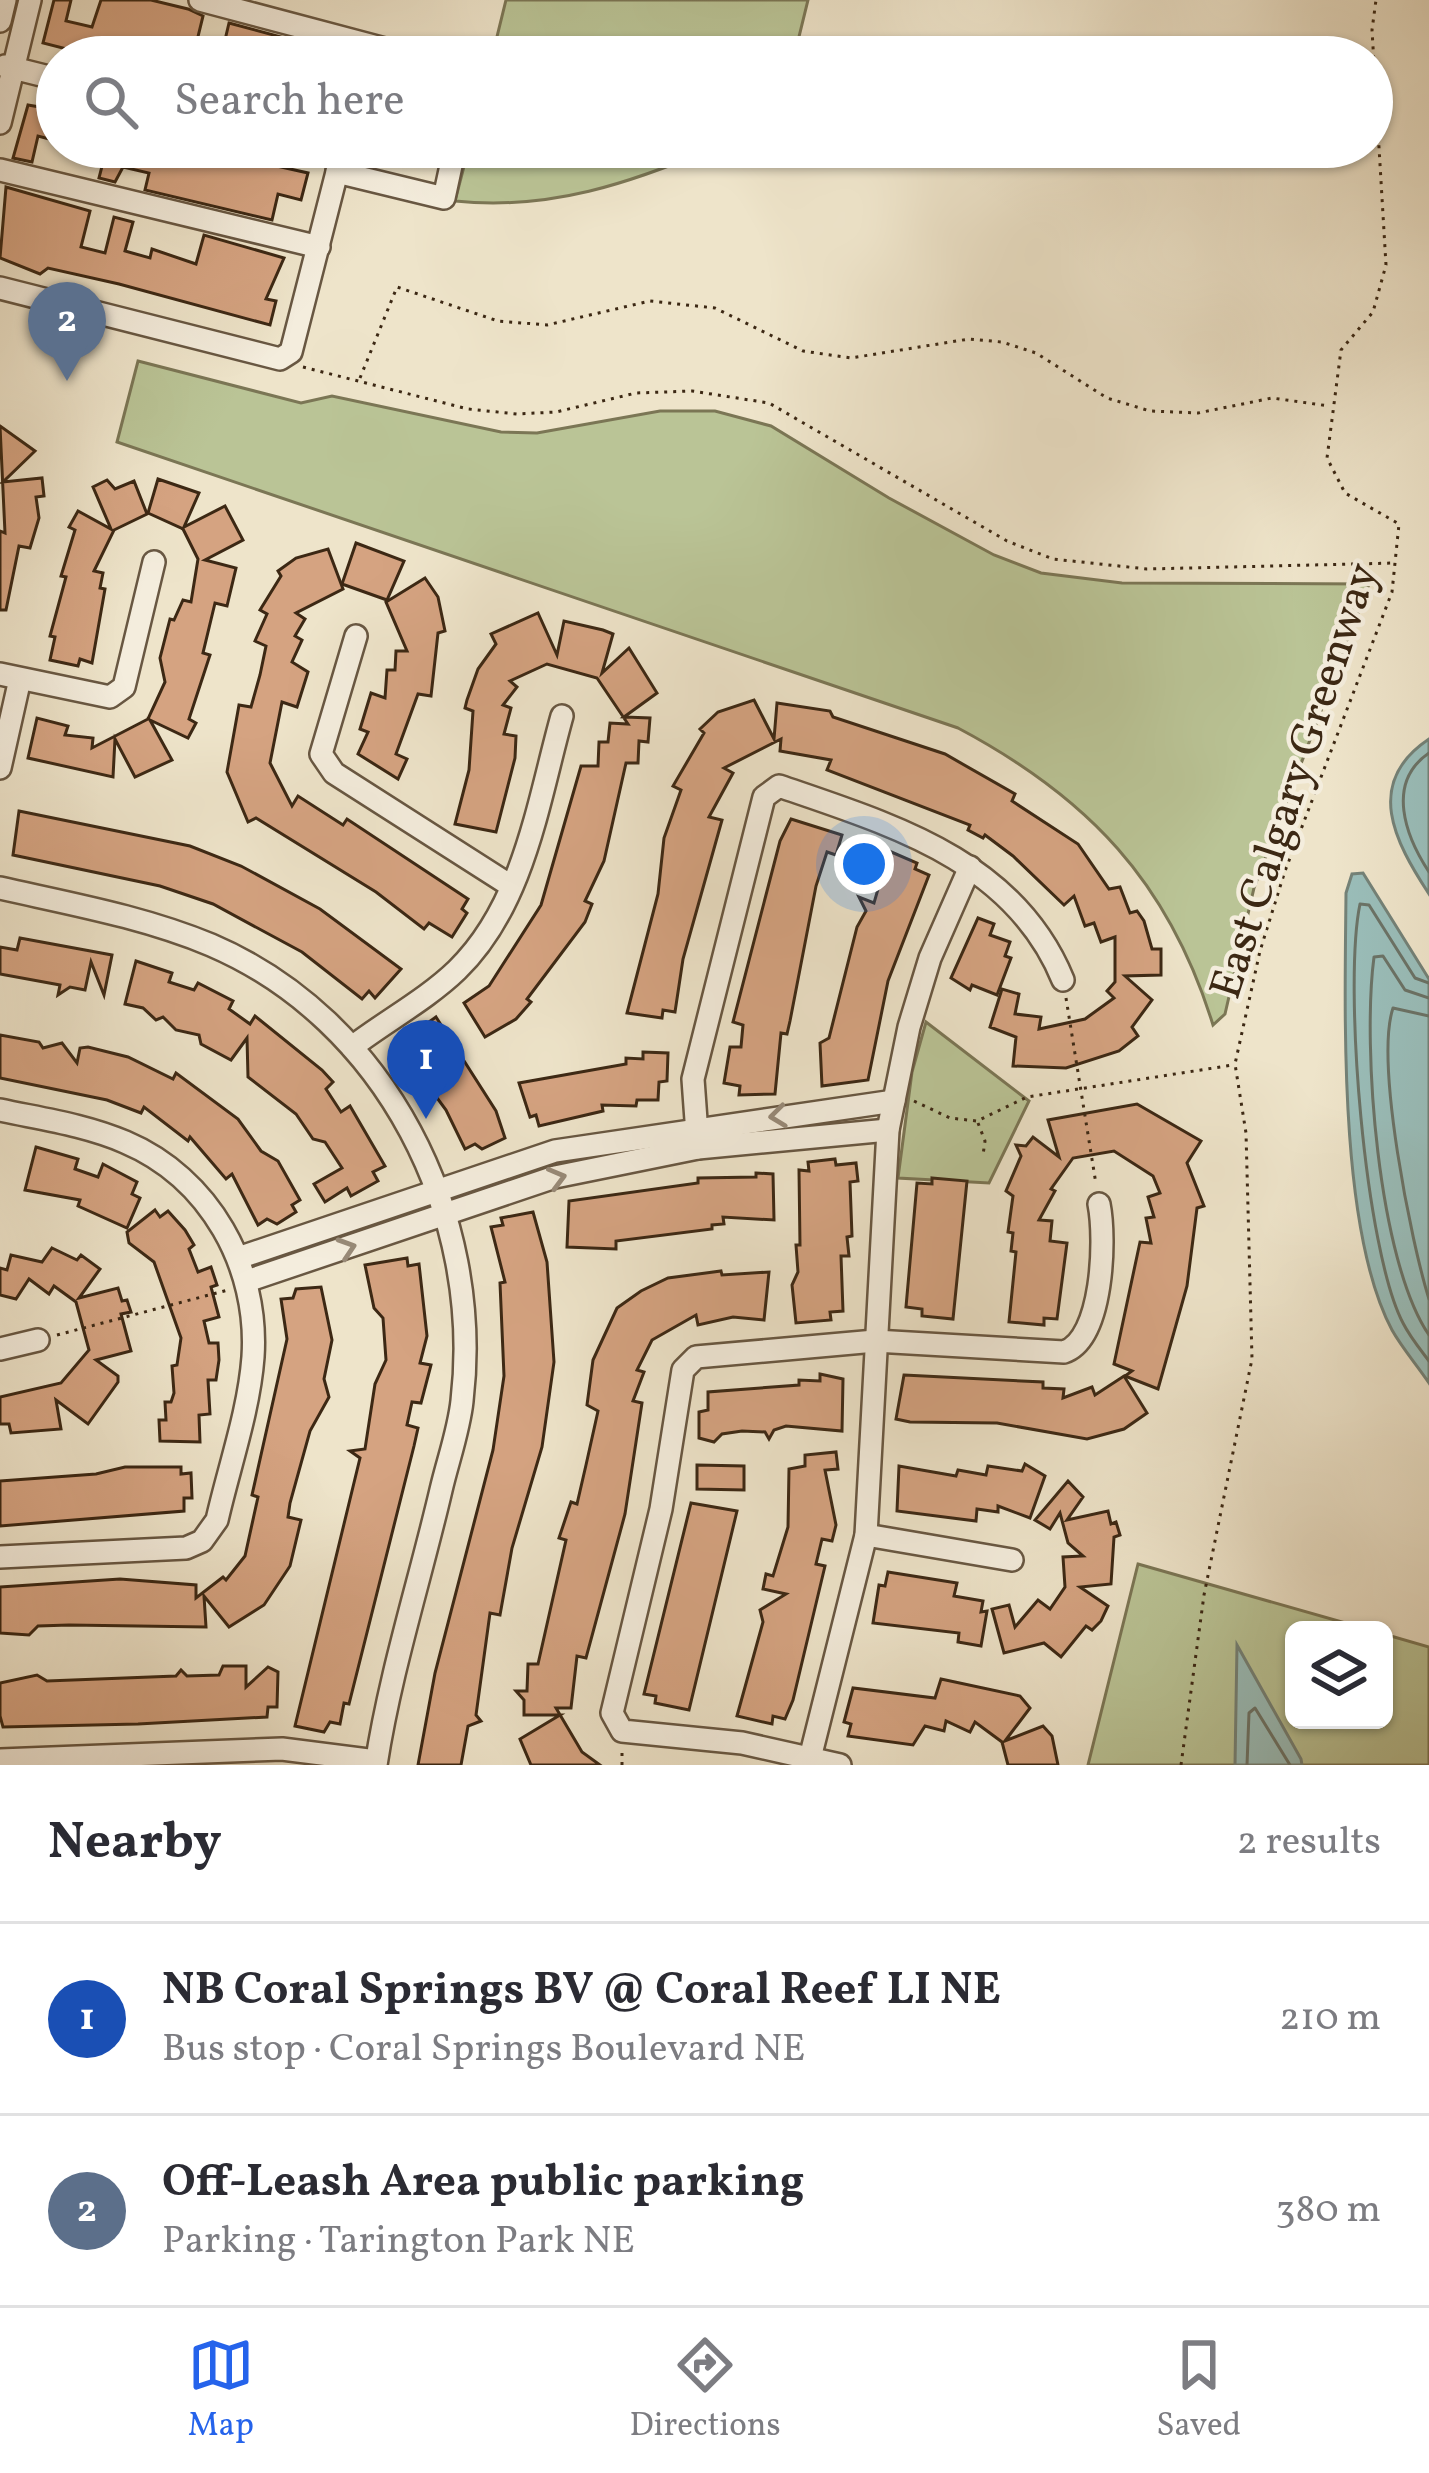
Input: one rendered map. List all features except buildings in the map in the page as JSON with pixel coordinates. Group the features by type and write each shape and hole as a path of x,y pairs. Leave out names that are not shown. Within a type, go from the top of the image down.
{"street":[{"path":"0,21 5,0"},
{"path":"0,123 7,66 30,0"},
{"path":"200,0 336,36"},
{"path":"0,288 280,358 291,352 338,168"},
{"path":"337,172 444,197 450,168"},
{"path":"0,170 320,247"},
{"path":"0,768 10,676 110,697 124,687 154,562"},
{"path":"356,636 320,754 334,773 511,886"},
{"path":"352,1047 455,972 495,921 511,886 562,716"},
{"path":"697,1137 693,1079 764,797 771,789 779,786 893,825 970,867 1016,902 1047,940 1063,980"},
{"path":"810,1758 866,1535 888,1130 901,1099 930,958 970,867"},
{"path":"0,888 138,920 212,946 315,1008 401,1110 438,1189 461,1278 466,1338 462,1404 376,1763 281,1749 0,1760"},
{"path":"240,1285 555,1177 697,1137 901,1099"},
{"path":"0,1110 95,1130 141,1149 196,1194 241,1257 240,1285 253,1356 212,1531 186,1548 0,1557"},
{"path":"241,1257 555,1151 697,1137 888,1130"},
{"path":"840,1765 742,1743 622,1730 612,1713 661,1509 682,1370 696,1357 875,1341 1064,1352 1077,1348 1087,1332 1106,1240 1100,1204"},
{"path":"0,1348 38,1340"},
{"path":"866,1535 1012,1560"},
{"path":"194,1751 250,1765"}],"path":[{"name":"East Calgary Greenway","path":"1372,36 1376,0"},
{"name":"East Calgary Greenway","path":"1181,1765 1204,1595 1252,1359 1246,1133 1235,1064 1259,951 1381,625 1397,563 1399,524 1345,493 1327,458 1330,406 1341,350 1373,312 1386,265 1380,168"},
{"path":"359,381 398,287 498,321 547,325 650,301 715,308 803,351 851,358 969,339 1003,342 1036,353 1107,398 1150,412 1198,413 1272,398 1330,406"},
{"path":"291,352 301,367 468,409 556,412 636,394 692,391 769,404 1007,542 1053,559 1147,569 1397,563"},
{"path":"1063,980 1100,1204"},
{"path":"901,1099 950,1118 976,1121 1027,1097 1235,1064"},
{"path":"976,1121 983,1133 982,1155"},
{"path":"38,1340 240,1285"}],"green space":[{"path":"506,0 808,0 799,36 497,36"},
{"path":"464,168 663,168 556,198 455,201"},
{"path":"138,361 301,403 332,396 501,432 537,433 660,411 715,411 771,426 889,498 994,555 1041,573 1122,583 1369,584 1254,888 1225,1014 1213,1025 1173,928 1118,849 1046,783 1004,755 958,728 117,442"},
{"path":"926,1022 1029,1101 989,1183 898,1178 912,1072"},
{"path":"1138,1564 1338,1621 1285,1621 1285,1729 1393,1729 1393,1637 1429,1647 1429,1765 1088,1765"}],"water":[{"path":"1429,739 1429,894 1397,834 1391,794 1396,774"},
{"path":"1363,873 1429,979 1429,1383 1392,1330 1374,1287 1353,1178 1346,1055 1346,893 1352,874"},
{"path":"1237,1645 1301,1759 1302,1765 1235,1765"}],"place":[{"name":"Off-Leash Area public parking","path":"67,381"},
{"name":"NB Coral Springs BV @ Coral Reef LI NE","path":"426,1119"}]}
